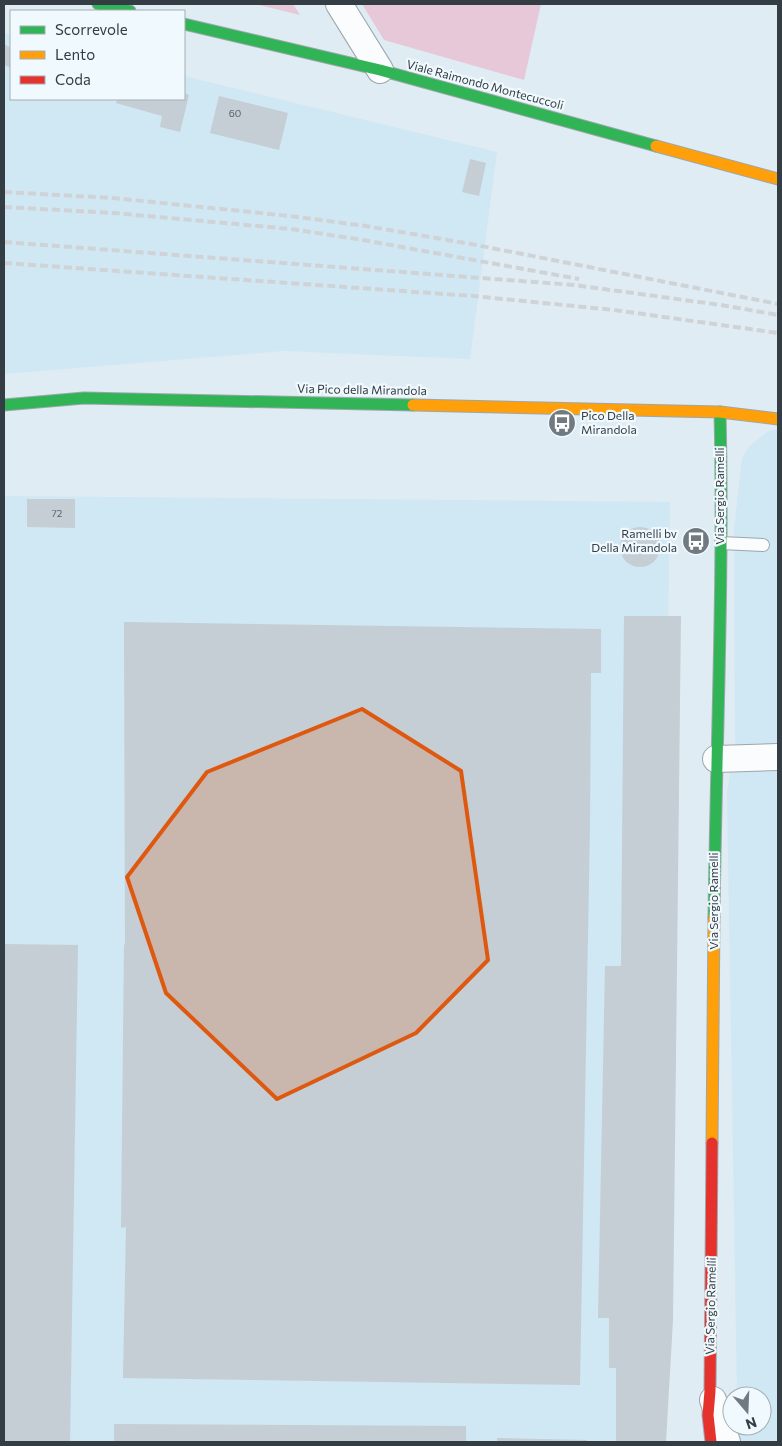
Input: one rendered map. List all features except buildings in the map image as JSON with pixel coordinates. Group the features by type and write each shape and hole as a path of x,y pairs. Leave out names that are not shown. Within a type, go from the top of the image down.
{"street":[{"path":"98,4 125,10"},
{"path":"339,4 380,70"},
{"name":"Viale Raimondo Montecuccoli","path":"185,24 380,70 778,179"},
{"name":"Via Pico della Mirandola","path":"4,405 84,398 720,412 778,419"},
{"name":"Via Sergio Ramelli","path":"711,1442 708,1415 710,1391 716,759 722,504 720,412"},
{"path":"716,759 778,757"},
{"name":"Via Sergio Ramelli","path":"710,1391 727,1442"}],"lane":[{"path":"721,543 763,545"}],"highlighted area":[{"path":"362,709 461,771 488,960 416,1033 277,1099 166,993 127,877 207,772"}],"shaded area":[{"path":"255,4 293,4 300,15"},
{"path":"362,4 541,4 524,80 384,40"},
{"path":"4,33 10,35 10,100 185,100 185,76 497,152 470,359 284,351 4,374"},
{"path":"778,429 778,1442 734,1442 735,1436 772,1436 772,1386 737,1386 727,792 735,743 734,529 742,458 749,447 768,431"},
{"path":"4,496 670,502 655,1442 4,1442"}],"railway":[{"path":"4,192 113,198 290,216 366,226 471,244 778,304"},
{"path":"4,207 114,213 291,229 579,279"},
{"path":"4,242 574,285 721,305 778,315"},
{"path":"4,263 473,296 614,310 778,333"}],"traffic: fast":[{"path":"98,4 125,10"},
{"path":"185,24 380,70 656,146"},
{"path":"4,405 84,398 413,405"},
{"path":"714,918 720,602 720,412"}],"traffic: slow":[{"path":"656,146 778,179"},
{"path":"413,405 720,412 778,419"},
{"path":"712,1143 714,918"}],"traffic: jam":[{"path":"711,1442 708,1415 710,1391 712,1143"}],"place":[{"name":"Pico Della Mirandola","path":"562,423"},
{"name":"Ramelli bv Della Mirandola","path":"696,541"}]}
